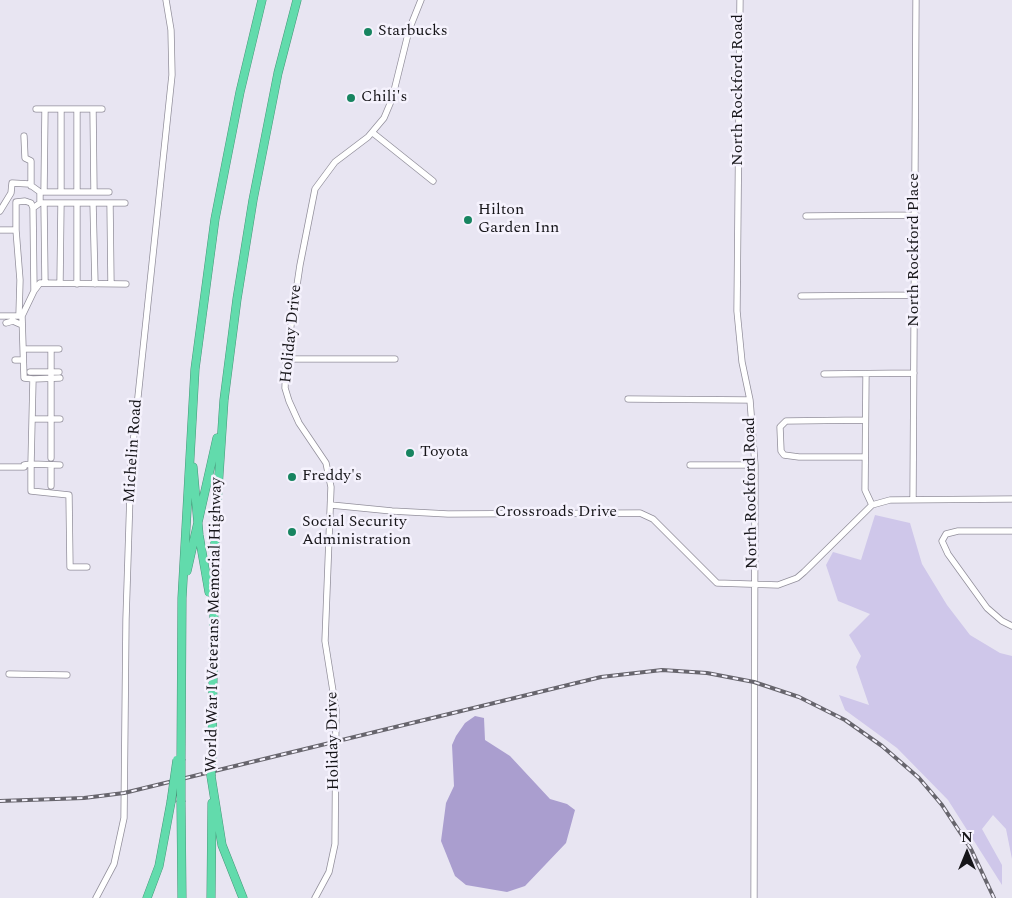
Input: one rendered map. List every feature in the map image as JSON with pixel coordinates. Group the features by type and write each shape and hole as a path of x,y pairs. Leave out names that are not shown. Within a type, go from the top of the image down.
{"highway":[{"name":"World War I Veterans Memorial Highway","path":"182,898 182,802 179,759 181,743 182,598 195,368 212,236 240,92 262,0"},
{"name":"World War I Veterans Memorial Highway","path":"212,898 212,606 224,400 237,298 253,200 278,73 296,0"},
{"path":"182,598 224,400"},
{"path":"193,413 193,464 198,523 212,606"},
{"path":"148,898 159,866 179,759"},
{"path":"213,793 224,851 243,898"}],"street":[{"name":"Michelin Road","path":"96,898 114,864 124,818 126,619 131,463 172,75 171,30 166,0"},
{"name":"Holiday Drive","path":"315,898 329,872 335,844 336,704 325,641 331,487 326,463 295,417 287,395 286,359 304,240 315,189 335,162 373,133 384,118 392,99 408,32 421,0"},
{"name":"North Rockford Road","path":"740,0 737,311 742,362 750,400 755,465 754,898"},
{"name":"North Rockford Place","path":"913,499 916,0"},
{"path":"36,109 102,109"},
{"path":"45,109 42,192 45,284"},
{"path":"60,192 61,109"},
{"path":"77,109 77,191"},
{"path":"94,109 94,192"},
{"path":"373,133 433,181"},
{"path":"24,136 25,158 31,161 31,186"},
{"path":"0,211 11,194 12,183 31,186 42,192 109,192"},
{"path":"6,323 20,314 16,202 25,201 31,203 33,208 34,291"},
{"path":"33,208 42,203 125,203"},
{"path":"60,284 61,203"},
{"path":"77,203 77,284"},
{"path":"93,203 95,284"},
{"path":"110,203 111,284"},
{"path":"806,216 916,214"},
{"path":"0,230 16,230"},
{"path":"15,317 40,283 126,284"},
{"path":"801,296 915,295"},
{"path":"0,316 15,317 21,325 23,349 18,360 24,378 31,375 60,375"},
{"path":"18,360 21,356 21,325"},
{"path":"23,349 59,349"},
{"path":"51,349 51,458"},
{"path":"286,359 394,359"},
{"path":"824,374 914,373"},
{"path":"866,374 865,490 872,506 890,500 1012,499"},
{"path":"31,375 33,419 31,491 69,494 70,567 87,567"},
{"path":"628,399 750,400"},
{"path":"33,419 60,419"},
{"path":"865,420 786,421 780,427 781,450 784,456 799,458 865,457"},
{"path":"0,467 24,467 24,465 31,464 60,465"},
{"path":"51,486 52,465"},
{"path":"690,465 755,465"},
{"name":"Crossroads Drive","path":"331,505 448,514 640,513 653,519 714,580 721,584 754,585 778,585 797,578 872,506"},
{"path":"1012,530 958,531 946,534 942,541 948,554 987,608 1002,621 1012,626"},
{"path":"9,674 67,675"}],"shaded area":[{"path":"875,515 910,523 922,564 947,605 970,635 1000,653 1012,656 1012,859 1006,829 993,815 982,829 1002,865 1002,885 948,800 897,748 845,710 839,695 869,705 856,667 861,656 849,635 870,614 838,601 826,565 833,552 861,560"},
{"path":"475,716 484,718 485,740 510,756 550,799 567,804 575,810 566,843 525,886 507,892 466,885 455,876 441,841 446,803 454,786 452,745 465,723"}],"railway":[{"path":"0,801 84,798 124,793 601,677 662,670 707,673 754,682 799,697 845,720 882,746 919,778 942,805 971,849 994,898"}],"place":[{"name":"Starbucks","path":"368,32"},
{"name":"Chili's","path":"351,98"},
{"name":"Hilton Garden Inn","path":"468,220"},
{"name":"Toyota","path":"410,453"},
{"name":"Freddy's","path":"292,477"},
{"name":"Social Security Administration","path":"292,532"}]}
